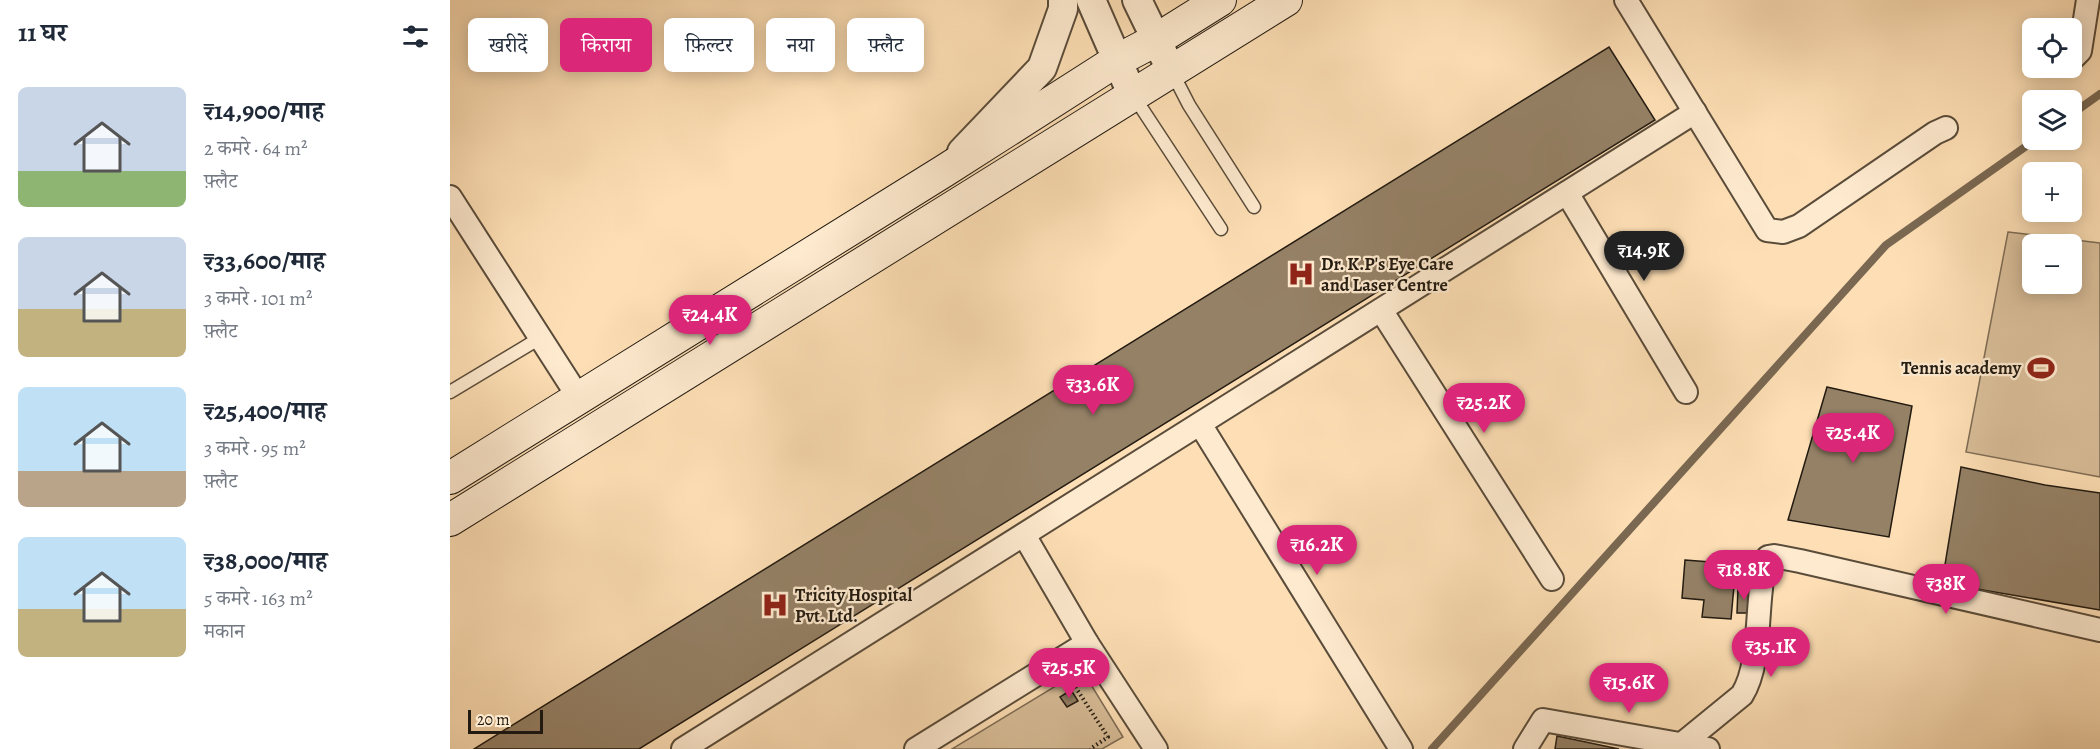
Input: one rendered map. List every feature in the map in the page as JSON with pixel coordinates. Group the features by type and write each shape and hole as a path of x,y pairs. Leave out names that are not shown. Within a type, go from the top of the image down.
{"main road":[{"path":"450,478 944,171 1116,61 1156,40 1220,0"},
{"path":"450,520 1286,0"}],"street":[{"path":"944,171 1041,68 1064,9 1063,0"},
{"path":"1091,0 1132,94"},
{"path":"1137,0 1172,72"},
{"path":"1626,0 1767,230 1783,232 1798,226 1935,133 1946,128"},
{"path":"2082,38 2088,0"},
{"path":"683,749 1695,112"},
{"path":"1567,193 1686,392"},
{"path":"450,197 579,398"},
{"path":"1381,310 1552,579"},
{"path":"1200,424 1401,749"},
{"path":"1023,535 1087,642 1156,749"},
{"path":"1682,744 1742,695 1748,686 1755,648 1762,571 1768,557 1774,556 1818,565 2100,630"},
{"path":"916,749 1087,642"},
{"path":"1525,749 1543,720 1708,749"}],"lane":[{"path":"1172,72 1189,105 1254,207"},
{"path":"1132,94 1221,229"},
{"path":"450,392 540,338"}],"path":[{"path":"1063,688 1072,682 1108,737 1090,749"}],"shaded area":[{"name":"Tennis academy","path":"2008,232 2025,234 2022,234 2022,294 2082,294 2082,241 2100,243 2100,477 1966,452"},
{"path":"1082,670 1123,737 1102,749 952,749"}],"building":[{"path":"1609,47 1655,120 639,749 474,749"},
{"path":"1827,387 1912,406 1889,537 1788,520"},
{"path":"1961,467 2045,485 2100,493 2100,610 1942,583"},
{"path":"1685,560 1736,564 1731,619 1702,617 1704,600 1682,598"},
{"path":"1738,588 1751,588 1750,613 1737,613"},
{"path":"1071,690 1078,701 1067,707 1060,697"},
{"path":"1557,736 1619,749 1555,749"}],"waterway":[{"path":"2082,107 2100,94"},
{"path":"1432,749 1886,245 2022,149"}],"place":[{"name":"Dr. K.P's Eye Care and Laser Centre","path":"1301,274"},
{"name":"Tennis academy","path":"2041,368"},
{"name":"Tricity Hospital Pvt. Ltd.","path":"775,605"}]}
